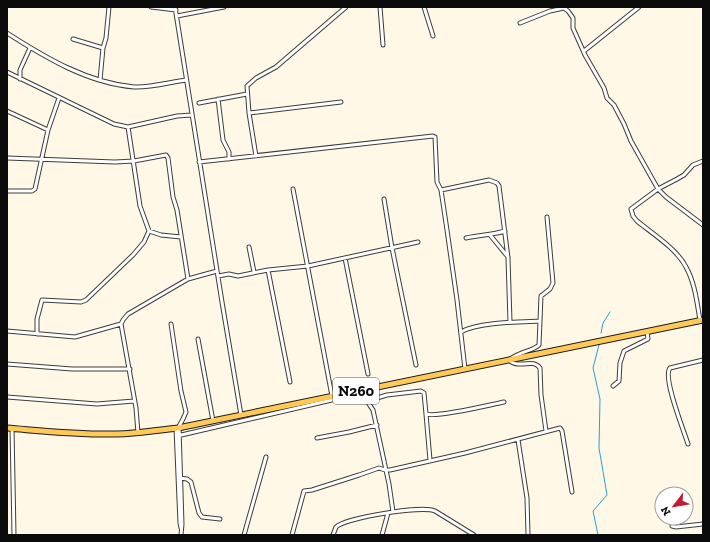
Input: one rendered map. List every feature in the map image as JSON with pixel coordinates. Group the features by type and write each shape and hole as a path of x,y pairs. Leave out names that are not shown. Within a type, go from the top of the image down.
{"main road":[{"name":"N260","path":"10,428 99,435 138,433 178,428 701,320"}],"street":[{"path":"100,80 109,7"},
{"path":"151,7 176,9 199,162 241,415"},
{"path":"177,16 204,9 224,7"},
{"path":"256,156 249,113 247,86 256,78 276,67 346,7"},
{"path":"380,7 383,45"},
{"path":"424,7 432,36"},
{"path":"584,52 639,7"},
{"path":"520,23 550,12 566,9 573,18 573,28 584,52 604,88 607,98 614,105 631,141 658,189 666,197 703,225"},
{"path":"7,34 30,48 87,76 100,80 138,87 186,80"},
{"path":"73,39 103,48"},
{"path":"20,78 20,70 30,48"},
{"path":"7,72 109,123 128,127 177,116 192,115"},
{"path":"199,103 247,94"},
{"path":"7,191 32,191 35,189 48,130 58,98"},
{"path":"218,99 223,140 229,159"},
{"path":"249,113 341,102"},
{"path":"7,111 48,130"},
{"path":"37,334 37,319 42,300 81,302 86,300 133,255 144,242 149,232 142,211 128,127"},
{"path":"199,162 433,136 436,140 437,182 441,190 465,369"},
{"path":"7,158 114,162 134,161 166,155 168,158 173,197 177,210 188,279"},
{"path":"701,320 695,293 686,265 676,253 637,221 631,212 631,209 658,189 684,175 691,167 703,161"},
{"path":"441,190 489,180 497,183 499,186 508,258 510,322"},
{"path":"293,189 332,396"},
{"path":"384,199 392,248 416,365"},
{"path":"508,360 517,354 538,347 540,296 553,286 547,217"},
{"path":"466,238 490,235 505,231"},
{"path":"149,232 181,237"},
{"path":"490,235 508,258"},
{"path":"218,276 229,274 238,276 254,272 308,266 418,242"},
{"path":"249,247 254,272"},
{"path":"345,258 368,374"},
{"path":"268,270 290,382"},
{"path":"138,433 137,413 121,324 128,314 188,279 217,271"},
{"path":"461,332 470,327 510,322 540,322"},
{"path":"7,331 79,337 86,333 121,324"},
{"path":"171,324 181,391 186,410 178,428 180,523 181,531 184,535"},
{"path":"613,386 619,381 621,360 624,351 648,339 647,331"},
{"path":"198,339 213,421"},
{"path":"508,360 518,364 536,364 540,368 541,395 546,431"},
{"path":"688,444 670,387 668,372 670,368 703,360"},
{"path":"7,364 72,369 130,369"},
{"path":"340,395 367,401 388,395 421,391 424,393 430,460"},
{"path":"178,435 349,396"},
{"path":"7,397 97,404 134,401"},
{"path":"367,401 373,410 389,484 393,512"},
{"path":"426,414 440,415 504,402"},
{"path":"317,438 376,425"},
{"path":"10,428 14,535"},
{"path":"292,535 304,490 312,490 379,468 385,470 518,440 560,428 562,431 572,492"},
{"path":"518,440 527,498 528,535"},
{"path":"244,535 266,457"},
{"path":"179,478 187,479 192,482 199,513 202,517 220,519"},
{"path":"333,535 339,524 393,512 413,509 431,509 474,535"},
{"path":"382,535 388,513"},
{"path":"672,526 685,526"}],"waterway":[{"path":"601,333 603,323 610,312"},
{"path":"598,535 593,511 607,495 599,448 600,399 593,368 599,345"}]}
